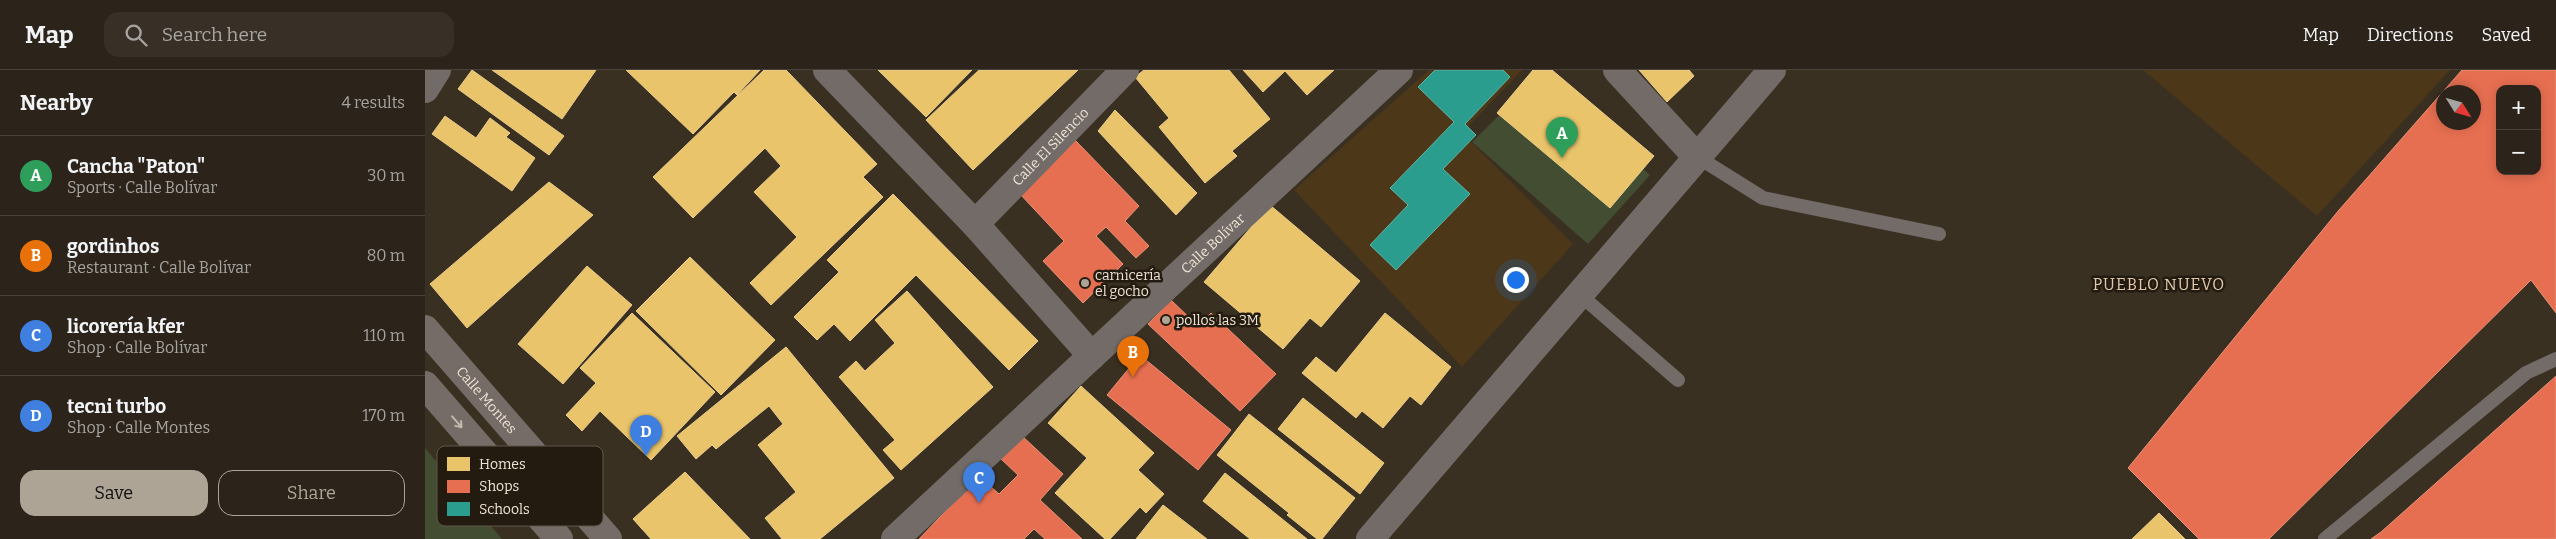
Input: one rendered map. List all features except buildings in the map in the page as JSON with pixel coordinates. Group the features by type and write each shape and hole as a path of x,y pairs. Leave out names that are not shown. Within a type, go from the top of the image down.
{"street":[{"path":"425,89 437,70"},
{"path":"827,70 975,224 1091,356"},
{"name":"Calle El Silencio","path":"975,224 1125,70"},
{"name":"Calle Bolívar","path":"895,539 1399,70"},
{"path":"1617,70 1696,156"},
{"path":"1370,539 1578,293 1772,70"},
{"name":"Calle Montes","path":"425,329 527,446"},
{"path":"425,385 478,446"},
{"path":"548,526 559,539"},
{"name":"Calle Montes","path":"597,526 608,539"}],"lane":[{"path":"1696,156 1763,198 1939,234"},
{"path":"1578,293 1678,380"},
{"path":"2325,539 2526,373 2556,359"}],"shaded area":[{"path":"1429,70 1522,70 1462,133 1573,244 1462,367 1294,190"},
{"path":"2143,70 2450,70 2317,216"}],"green space":[{"path":"1540,75 1650,175 1588,244 1472,142"},
{"path":"425,448 437,462 437,526 491,526 502,539 425,539"}],"place":[{"name":"Cancha \"Paton\"","path":"1562,158"},
{"name":"carnicería el gocho","path":"1085,283"},
{"name":"pollos las 3M","path":"1166,320"},
{"name":"gordinhos","path":"1133,377"},
{"name":"tecni turbo","path":"646,456"},
{"name":"licorería kfer","path":"979,503"}],"district":[{"name":"PUEBLO NUEVO","path":"2159,284"}]}
